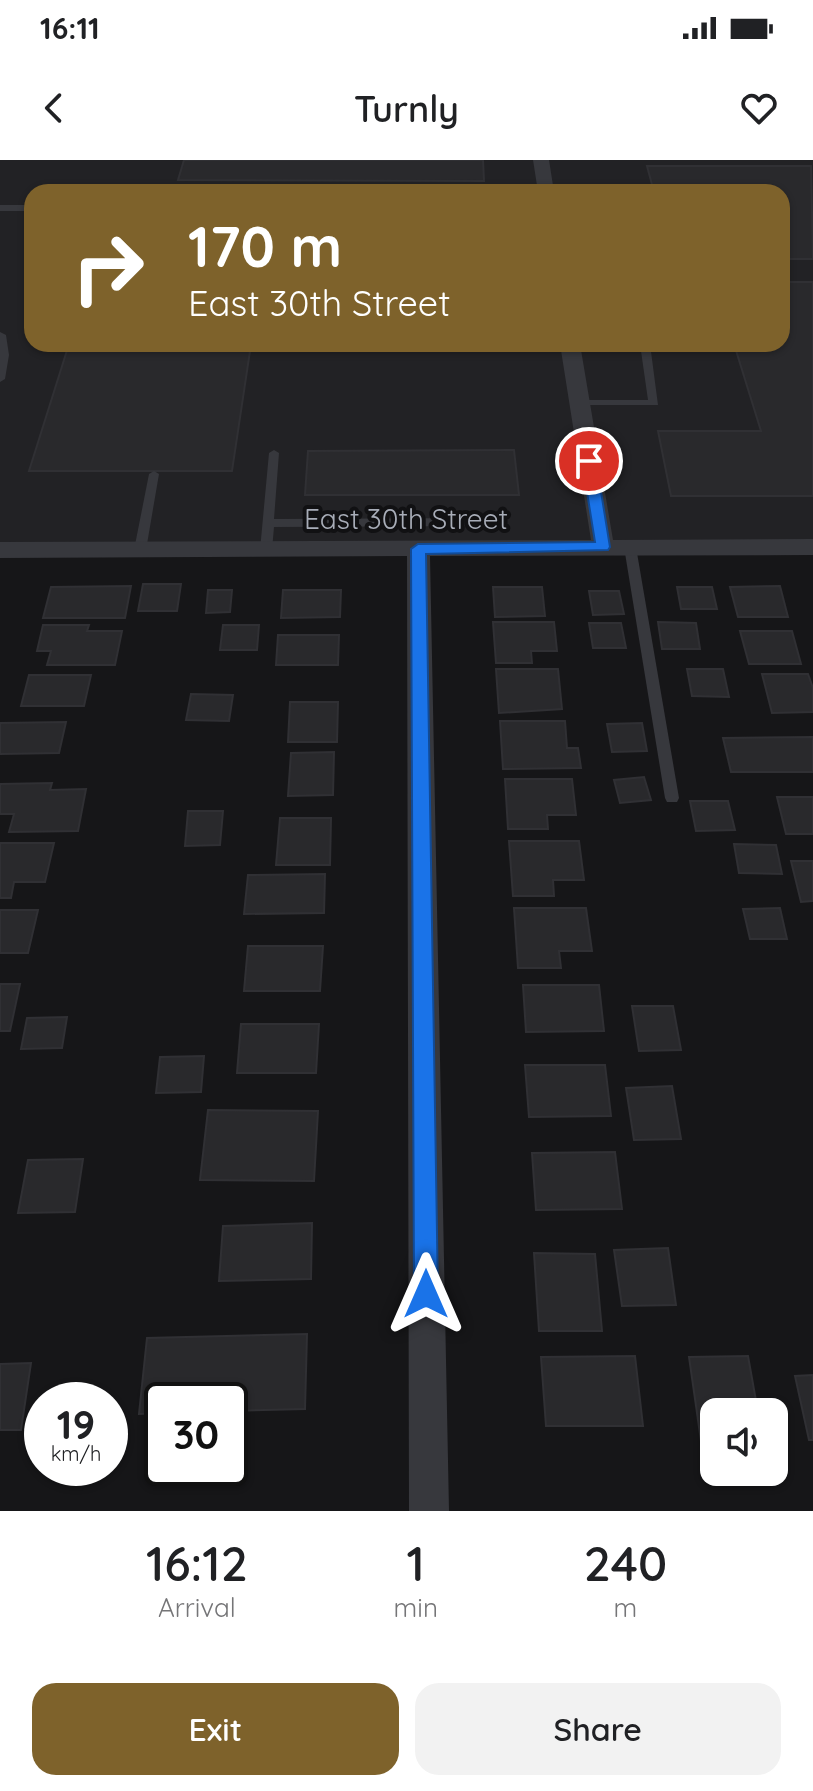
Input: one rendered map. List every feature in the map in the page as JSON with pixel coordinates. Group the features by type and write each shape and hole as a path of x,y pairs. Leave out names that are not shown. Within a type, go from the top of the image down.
{"street":[{"path":"541,160 545,184"},
{"path":"571,352 603,547"},
{"name":"East 30th Street","path":"0,550 813,547"},
{"path":"418,549 429,1511"}],"lane":[{"path":"0,208 24,208"},
{"path":"0,379 4,355 1,335"},
{"path":"580,403 654,403 646,352"},
{"path":"266,550 274,453"},
{"path":"140,550 154,474"},
{"path":"269,523 488,522"},
{"path":"630,547 672,798"}],"shaded area":[{"path":"0,160 813,160 813,551 0,552"}],"building":[{"path":"184,160 483,160 484,181 178,180"},
{"path":"647,166 811,166 813,259 790,259 790,184 652,184"},
{"path":"790,282 813,282 813,496 671,496 658,431 761,431 736,352 790,352"},
{"path":"66,352 250,352 232,471 29,471"},
{"path":"514,450 519,495 305,495 308,451"},
{"path":"143,584 181,584 177,611 138,611"},
{"path":"131,586 125,618 43,618 51,587"},
{"path":"780,586 788,617 738,617 730,587"},
{"path":"493,587 542,587 545,616 495,617"},
{"path":"677,587 712,587 717,609 681,609"},
{"path":"208,590 232,590 230,612 206,613"},
{"path":"283,590 341,590 340,617 281,618"},
{"path":"589,591 619,591 624,614 593,615"},
{"path":"493,622 554,622 557,651 531,651 532,663 496,663"},
{"path":"658,622 696,623 700,649 662,649"},
{"path":"589,623 621,623 626,648 593,648"},
{"path":"43,625 89,625 87,631 122,631 115,665 47,665 51,651 37,651"},
{"path":"223,625 259,625 257,650 220,650"},
{"path":"740,631 792,631 801,664 749,664"},
{"path":"278,635 339,635 338,665 276,665"},
{"path":"496,669 558,669 562,709 499,713"},
{"path":"687,669 723,669 729,697 692,696"},
{"path":"762,674 808,674 813,688 813,712 772,713"},
{"path":"29,675 91,675 84,706 21,706"},
{"path":"191,694 233,695 229,721 186,720"},
{"path":"290,702 338,702 337,742 288,742"},
{"path":"500,721 565,721 567,748 578,748 581,768 503,769"},
{"path":"66,722 59,753 0,754 0,723"},
{"path":"642,723 647,751 612,752 607,724"},
{"path":"813,737 813,772 731,772 723,738"},
{"path":"334,752 333,795 288,796 291,753"},
{"path":"644,777 651,800 620,803 614,780"},
{"path":"505,779 572,779 576,815 547,815 548,829 508,829"},
{"path":"52,783 50,790 86,789 78,831 9,832 14,814 0,814 0,784"},
{"path":"777,797 813,797 813,834 786,834"},
{"path":"690,801 728,801 735,830 696,831"},
{"path":"188,811 223,811 220,845 185,846"},
{"path":"280,818 331,818 330,865 276,865"},
{"path":"509,841 579,841 584,880 553,880 554,896 513,896"},
{"path":"0,843 54,843 45,882 14,882 11,898 0,898"},
{"path":"734,844 776,845 782,874 739,873"},
{"path":"791,861 813,861 813,901 801,902"},
{"path":"325,874 324,913 244,914 248,875"},
{"path":"514,908 586,908 592,951 559,951 561,968 518,968"},
{"path":"780,908 787,939 750,939 743,909"},
{"path":"0,910 38,910 28,953 0,953"},
{"path":"248,946 323,946 320,991 244,991"},
{"path":"0,984 20,984 10,1031 0,1031"},
{"path":"523,985 599,985 604,1031 526,1032"},
{"path":"632,1006 673,1006 681,1050 639,1051"},
{"path":"67,1017 62,1048 21,1049 27,1018"},
{"path":"241,1024 319,1024 316,1073 237,1073"},
{"path":"204,1056 201,1092 156,1093 160,1057"},
{"path":"525,1065 605,1065 611,1116 529,1117"},
{"path":"672,1086 681,1139 634,1140 626,1088"},
{"path":"208,1110 318,1111 314,1181 200,1180"},
{"path":"615,1152 622,1209 536,1210 532,1153"},
{"path":"83,1159 75,1212 18,1213 28,1160"},
{"path":"312,1223 311,1279 219,1281 223,1226"},
{"path":"668,1248 676,1305 622,1306 614,1250"},
{"path":"534,1253 595,1254 602,1331 539,1331"},
{"path":"307,1334 305,1409 248,1411 248,1382 144,1382 144,1414 139,1414 147,1338"},
{"path":"635,1356 643,1426 546,1426 541,1357"},
{"path":"748,1356 756,1398 700,1398 700,1434 689,1357"},
{"path":"31,1363 28,1382 24,1382 21,1430 0,1430 0,1364"},
{"path":"813,1375 813,1440 809,1440 795,1376"}],"route":[{"path":"426,1294 418,549 603,547 589,461"}]}
